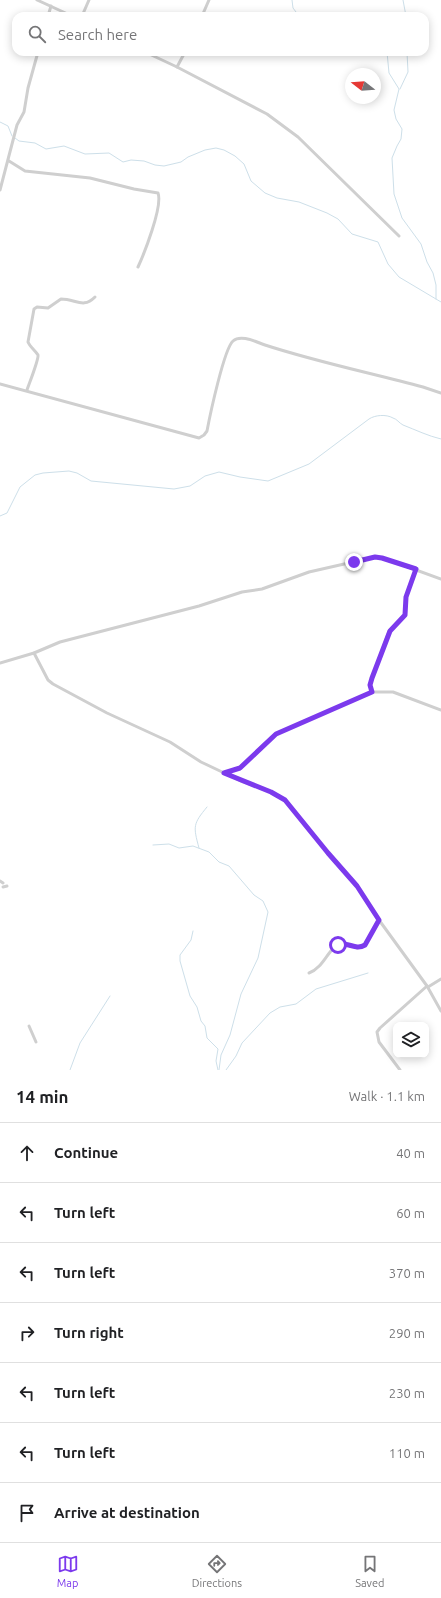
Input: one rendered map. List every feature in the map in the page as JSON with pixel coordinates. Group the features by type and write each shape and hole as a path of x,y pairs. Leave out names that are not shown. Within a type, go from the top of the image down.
{"street":[{"path":"37,0 64,12"},
{"path":"84,12 89,0"},
{"path":"204,12 209,0"},
{"path":"49,12 51,6"},
{"path":"0,190 9,161 17,125 24,112 26,93 37,56"},
{"path":"154,56 238,98 280,122 298,137 399,236"},
{"path":"178,67 183,56"},
{"path":"9,161 25,171 90,178 105,183 158,193 160,200 152,230 138,267"},
{"path":"27,390 38,359 38,356 28,342 34,309 48,308 61,299 85,304 91,302 95,297"},
{"path":"0,384 27,390 199,438 204,435 207,430 230,345 235,340 243,338 273,348 417,385 441,393"},
{"path":"0,663 34,653 60,642 199,606 242,592 262,589 322,568 379,557 441,579"},
{"path":"372,692 370,685 372,678 390,631 405,615 406,597 416,569"},
{"path":"34,653 48,680 53,684 107,713 170,742 201,762 271,792 285,800 357,886 379,920 427,986 441,1011"},
{"path":"224,773 240,768 276,734 372,692 393,692 441,710"},
{"path":"3,888 7,886"},
{"path":"309,973 315,971 338,945 346,943 356,948 365,945 379,920"},
{"path":"400,1070 379,1042 377,1032 427,986 441,979"},
{"path":"29,1026 36,1042"}],"waterway":[{"path":"292,0 293,8 296,12"},
{"path":"403,0 405,12"},
{"path":"387,56 389,73 399,89 394,110 396,119 402,129 401,139 392,158 394,194 402,218 421,244 427,262 433,273 436,285 436,299"},
{"path":"400,89 408,72 407,56"},
{"path":"0,122 8,126 12,136"},
{"path":"15,138 19,141 35,143 46,149 64,146 85,154 109,153 123,162 131,160 144,161 155,165 164,166 181,162 188,157 205,150 216,148 224,150 235,156 244,164 251,181 265,193 277,198 299,202 327,213 338,219 352,234 378,242 388,264 399,277 441,302"},
{"path":"0,516 7,513 20,487 35,475 43,473 69,471 77,473 91,481 174,489 190,486 205,476 219,472 268,481 309,464 369,419 381,416 396,419 403,425 441,439"},
{"path":"199,848 195,830 199,817 207,807"},
{"path":"153,845 169,844 179,848 193,846 209,852 219,862 229,866 254,895 263,901 268,912 258,958 241,994 230,1035 221,1055 219,1070"},
{"path":"193,931 191,940 180,955 180,961 190,996 197,1007 201,1021 205,1026 207,1038 218,1049 216,1061 218,1070"},
{"path":"226,1070 236,1056 242,1043 270,1013 280,1007 296,1004 316,989 368,973"},
{"path":"70,1070 80,1043 110,996"}],"route":[{"path":"338,945 346,943 356,948 365,945 379,920 360,890 285,800 271,792 224,773 240,768 276,734 372,692 370,687 372,678 390,631 405,615 406,597 416,569 386,558 375,557 354,562"}]}
